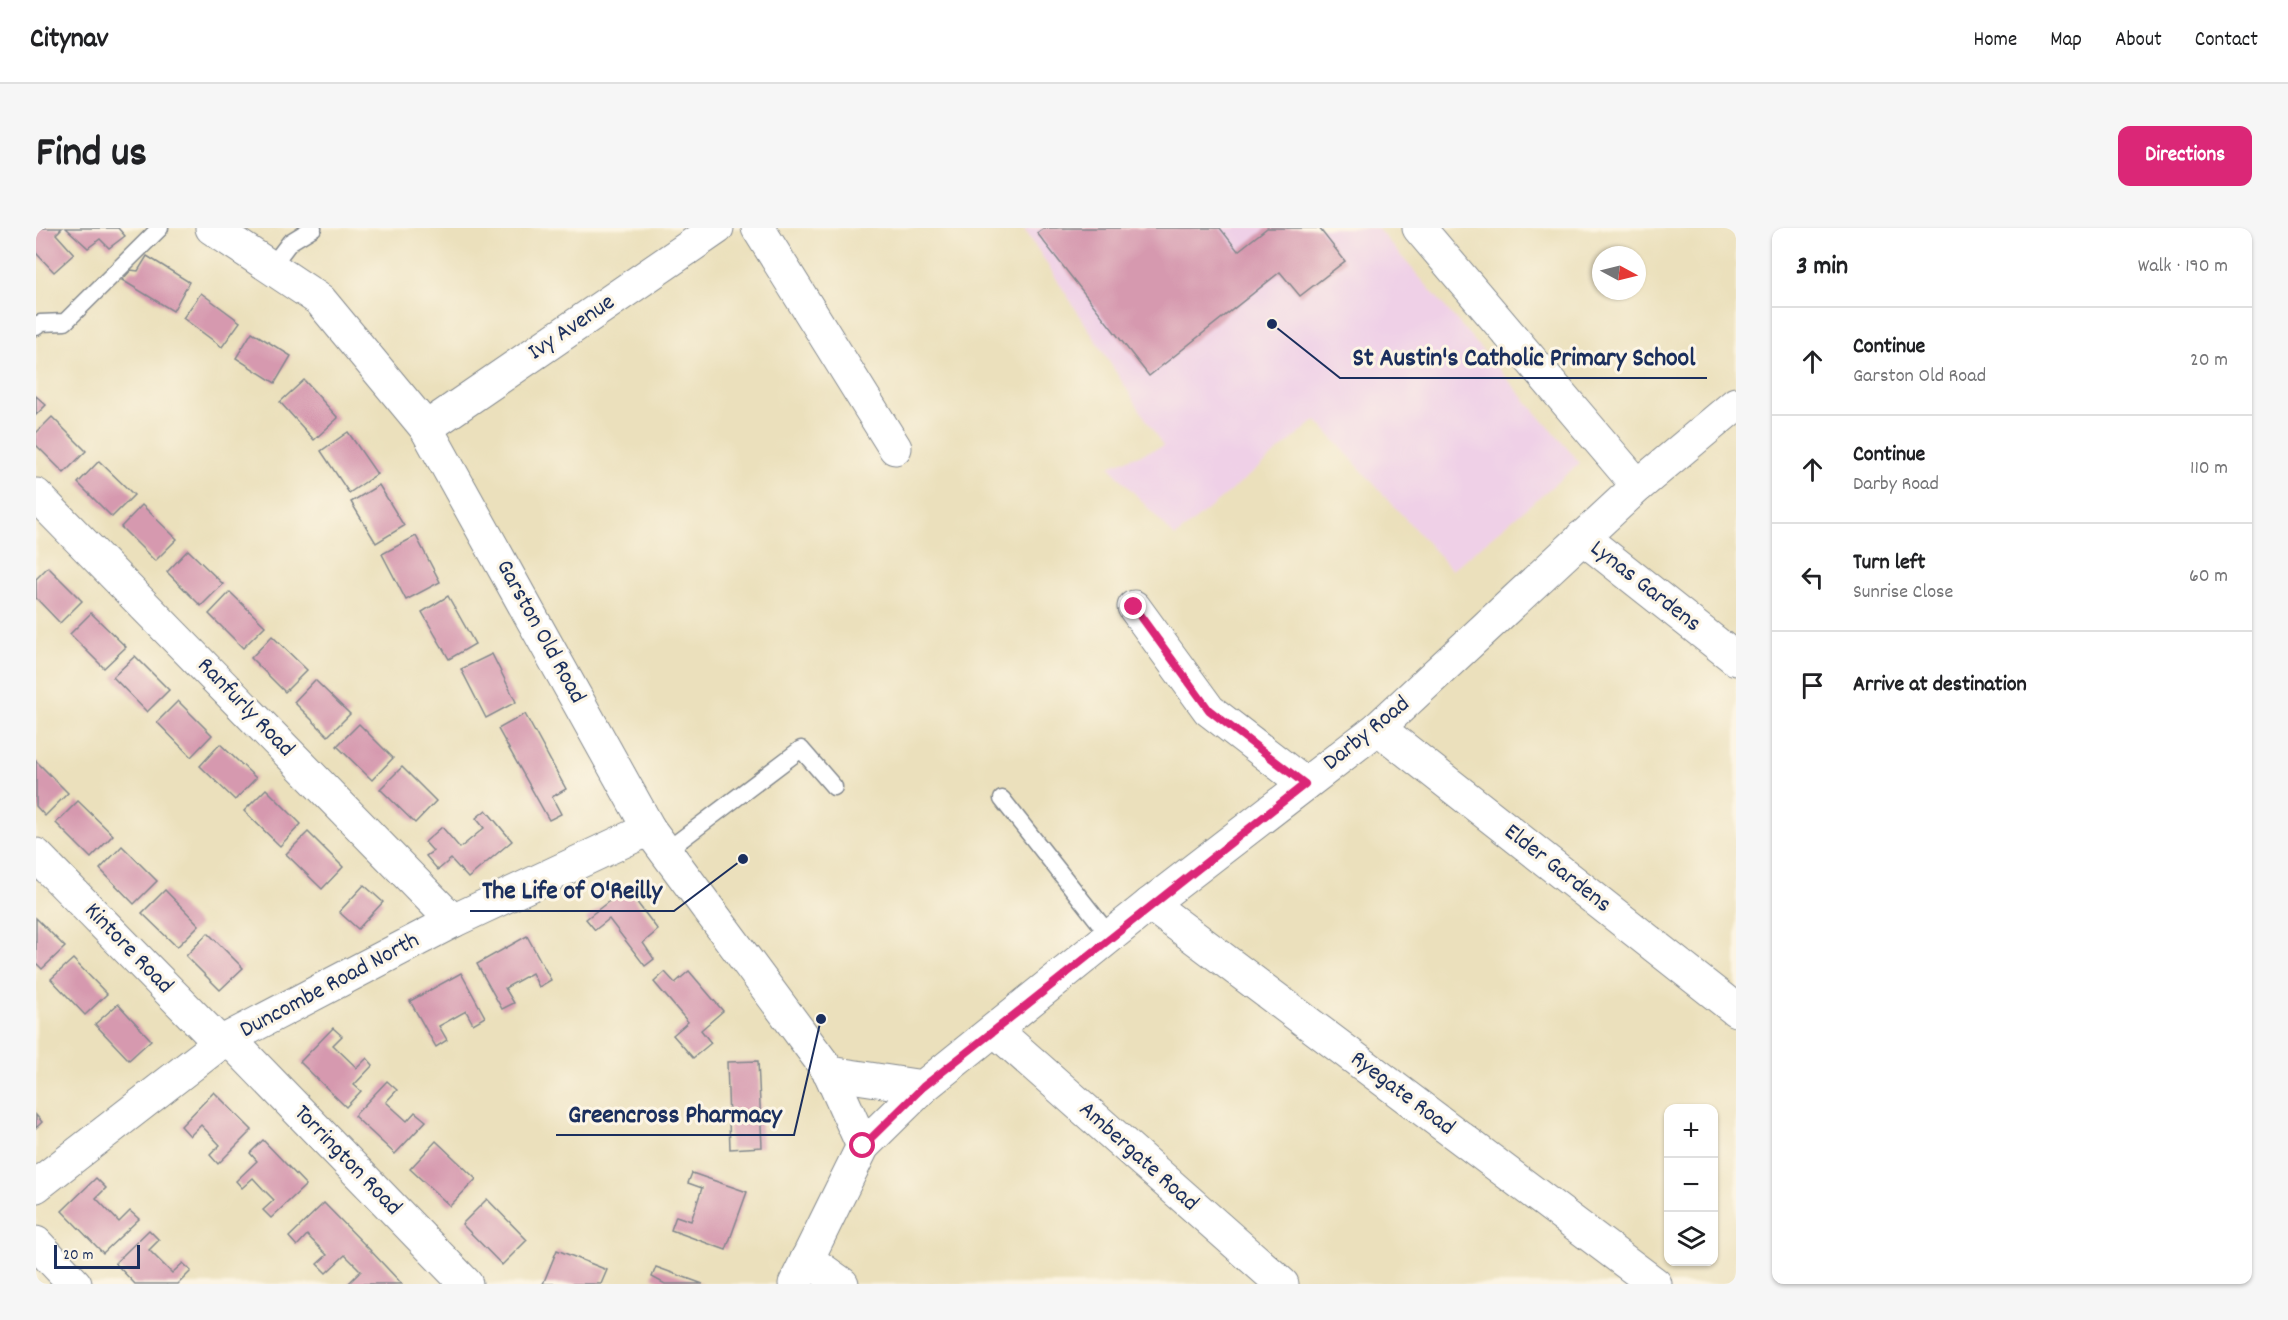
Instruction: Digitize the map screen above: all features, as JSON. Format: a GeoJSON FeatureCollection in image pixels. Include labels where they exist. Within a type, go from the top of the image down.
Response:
{"type":"FeatureCollection","features":[{"type":"Feature","properties":{"kind":"street","name":"Garston Old Road"},"geometry":{"type":"LineString","coordinates":[[212,228],[320,300],[426,428],[658,840],[830,1073],[863,1146]]}},
{"type":"Feature","properties":{"kind":"street","name":"Ivy Avenue"},"geometry":{"type":"LineString","coordinates":[[426,428],[717,228]]}},
{"type":"Feature","properties":{"kind":"street"},"geometry":{"type":"LineString","coordinates":[[758,228],[895,448]]}},
{"type":"Feature","properties":{"kind":"street"},"geometry":{"type":"LineString","coordinates":[[1419,228],[1638,486]]}},
{"type":"Feature","properties":{"kind":"street","name":"Darby Road"},"geometry":{"type":"LineString","coordinates":[[923,1087],[1150,904],[1378,729],[1638,486],[1736,404]]}},
{"type":"Feature","properties":{"kind":"street","name":"Ranfurly Road"},"geometry":{"type":"LineString","coordinates":[[36,495],[453,921]]}},
{"type":"Feature","properties":{"kind":"street","name":"Lynas Gardens"},"geometry":{"type":"LineString","coordinates":[[1582,537],[1736,659]]}},
{"type":"Feature","properties":{"kind":"street"},"geometry":{"type":"LineString","coordinates":[[1134,607],[1209,710],[1305,784]]}},
{"type":"Feature","properties":{"kind":"street","name":"Elder Gardens"},"geometry":{"type":"LineString","coordinates":[[1378,729],[1736,1010]]}},
{"type":"Feature","properties":{"kind":"street","name":"Duncombe Road North"},"geometry":{"type":"LineString","coordinates":[[36,1186],[225,1041],[453,921],[658,840]]}},
{"type":"Feature","properties":{"kind":"street","name":"Kintore Road"},"geometry":{"type":"LineString","coordinates":[[36,855],[225,1041]]}},
{"type":"Feature","properties":{"kind":"street","name":"Ryegate Road"},"geometry":{"type":"LineString","coordinates":[[1150,904],[1655,1284]]}},
{"type":"Feature","properties":{"kind":"street","name":"Ambergate Road"},"geometry":{"type":"LineString","coordinates":[[995,1030],[1282,1284]]}},
{"type":"Feature","properties":{"kind":"street","name":"Torrington Road"},"geometry":{"type":"LineString","coordinates":[[225,1041],[466,1284]]}},
{"type":"Feature","properties":{"kind":"street"},"geometry":{"type":"LineString","coordinates":[[830,1073],[923,1087]]}},
{"type":"Feature","properties":{"kind":"street"},"geometry":{"type":"LineString","coordinates":[[842,1284],[801,1271],[863,1146],[923,1087]]}},
{"type":"Feature","properties":{"kind":"street"},"geometry":{"type":"LineString","coordinates":[[36,1244],[75,1284]]}},
{"type":"Feature","properties":{"kind":"lane"},"geometry":{"type":"LineString","coordinates":[[36,327],[40,323],[65,322],[160,228]]}},
{"type":"Feature","properties":{"kind":"lane"},"geometry":{"type":"LineString","coordinates":[[271,267],[290,242],[313,228]]}},
{"type":"Feature","properties":{"kind":"lane"},"geometry":{"type":"LineString","coordinates":[[658,840],[801,749],[834,787]]}},
{"type":"Feature","properties":{"kind":"lane"},"geometry":{"type":"LineString","coordinates":[[1002,799],[1110,936]]}},
{"type":"Feature","properties":{"kind":"shaded area"},"geometry":{"type":"Polygon","coordinates":[[[1024,228],[1377,228],[1580,463],[1452,570],[1316,420],[1175,537],[1109,466],[1163,446],[1024,228]]]}},
{"type":"Feature","properties":{"kind":"building"},"geometry":{"type":"Polygon","coordinates":[[[36,228],[62,228],[56,234],[74,254],[54,272],[36,253],[36,228]]]}},
{"type":"Feature","properties":{"kind":"building"},"geometry":{"type":"Polygon","coordinates":[[[66,228],[118,228],[125,236],[109,248],[100,239],[88,248],[66,228]]]}},
{"type":"Feature","properties":{"kind":"building"},"geometry":{"type":"Polygon","coordinates":[[[1044,228],[1220,228],[1238,251],[1267,228],[1319,228],[1345,261],[1300,296],[1280,272],[1149,376],[1037,233],[1044,228]]]}},
{"type":"Feature","properties":{"kind":"building"},"geometry":{"type":"Polygon","coordinates":[[[147,256],[189,282],[173,311],[122,280],[131,270],[138,271],[147,256]]]}},
{"type":"Feature","properties":{"kind":"building"},"geometry":{"type":"Polygon","coordinates":[[[201,293],[240,322],[222,347],[183,318],[201,293]]]}},
{"type":"Feature","properties":{"kind":"building"},"geometry":{"type":"Polygon","coordinates":[[[252,332],[291,356],[275,383],[236,358],[252,332]]]}},
{"type":"Feature","properties":{"kind":"building"},"geometry":{"type":"Polygon","coordinates":[[[304,380],[338,418],[314,440],[280,402],[304,380]]]}},
{"type":"Feature","properties":{"kind":"building"},"geometry":{"type":"Polygon","coordinates":[[[36,396],[46,405],[36,415],[36,396]]]}},
{"type":"Feature","properties":{"kind":"building"},"geometry":{"type":"Polygon","coordinates":[[[52,417],[86,451],[64,473],[36,445],[36,433],[52,417]]]}},
{"type":"Feature","properties":{"kind":"building"},"geometry":{"type":"Polygon","coordinates":[[[348,432],[377,474],[349,493],[321,451],[348,432]]]}},
{"type":"Feature","properties":{"kind":"building"},"geometry":{"type":"Polygon","coordinates":[[[99,461],[134,495],[112,517],[78,483],[99,461]]]}},
{"type":"Feature","properties":{"kind":"building"},"geometry":{"type":"Polygon","coordinates":[[[379,485],[404,526],[376,543],[351,502],[379,485]]]}},
{"type":"Feature","properties":{"kind":"building"},"geometry":{"type":"Polygon","coordinates":[[[142,505],[177,539],[155,561],[121,527],[142,505]]]}},
{"type":"Feature","properties":{"kind":"building"},"geometry":{"type":"Polygon","coordinates":[[[416,536],[440,582],[406,600],[382,554],[416,536]]]}},
{"type":"Feature","properties":{"kind":"building"},"geometry":{"type":"Polygon","coordinates":[[[188,550],[223,584],[201,606],[167,572],[188,550]]]}},
{"type":"Feature","properties":{"kind":"building"},"geometry":{"type":"Polygon","coordinates":[[[48,567],[82,601],[60,623],[36,598],[36,579],[48,567]]]}},
{"type":"Feature","properties":{"kind":"building"},"geometry":{"type":"Polygon","coordinates":[[[230,592],[265,626],[243,648],[209,614],[230,592]]]}},
{"type":"Feature","properties":{"kind":"building"},"geometry":{"type":"Polygon","coordinates":[[[448,596],[475,644],[449,659],[422,612],[448,596]]]}},
{"type":"Feature","properties":{"kind":"building"},"geometry":{"type":"Polygon","coordinates":[[[91,613],[126,647],[104,668],[70,634],[91,613]]]}},
{"type":"Feature","properties":{"kind":"building"},"geometry":{"type":"Polygon","coordinates":[[[272,636],[307,670],[285,692],[251,658],[272,636]]]}},
{"type":"Feature","properties":{"kind":"building"},"geometry":{"type":"Polygon","coordinates":[[[492,654],[516,702],[486,718],[461,669],[492,654]]]}},
{"type":"Feature","properties":{"kind":"building"},"geometry":{"type":"Polygon","coordinates":[[[135,656],[169,690],[147,712],[113,677],[135,656]]]}},
{"type":"Feature","properties":{"kind":"building"},"geometry":{"type":"Polygon","coordinates":[[[315,680],[350,714],[328,736],[294,702],[315,680]]]}},
{"type":"Feature","properties":{"kind":"building"},"geometry":{"type":"Polygon","coordinates":[[[178,701],[212,735],[191,757],[157,722],[178,701]]]}},
{"type":"Feature","properties":{"kind":"building"},"geometry":{"type":"Polygon","coordinates":[[[525,714],[566,789],[552,797],[561,814],[549,820],[498,729],[525,714]]]}},
{"type":"Feature","properties":{"kind":"building"},"geometry":{"type":"Polygon","coordinates":[[[359,724],[393,758],[372,780],[337,746],[359,724]]]}},
{"type":"Feature","properties":{"kind":"building"},"geometry":{"type":"Polygon","coordinates":[[[220,744],[256,778],[235,800],[200,766],[220,744]]]}},
{"type":"Feature","properties":{"kind":"building"},"geometry":{"type":"Polygon","coordinates":[[[36,761],[68,793],[45,816],[36,806],[36,761]]]}},
{"type":"Feature","properties":{"kind":"building"},"geometry":{"type":"Polygon","coordinates":[[[402,767],[436,801],[415,823],[380,789],[402,767]]]}},
{"type":"Feature","properties":{"kind":"building"},"geometry":{"type":"Polygon","coordinates":[[[266,789],[301,824],[280,846],[244,811],[266,789]]]}},
{"type":"Feature","properties":{"kind":"building"},"geometry":{"type":"Polygon","coordinates":[[[78,801],[113,835],[91,858],[56,823],[78,801]]]}},
{"type":"Feature","properties":{"kind":"building"},"geometry":{"type":"Polygon","coordinates":[[[486,810],[512,841],[468,878],[451,859],[438,870],[426,856],[433,851],[425,842],[442,827],[460,848],[484,828],[476,818],[486,810]]]}},
{"type":"Feature","properties":{"kind":"building"},"geometry":{"type":"Polygon","coordinates":[[[308,832],[343,867],[322,889],[286,854],[308,832]]]}},
{"type":"Feature","properties":{"kind":"building"},"geometry":{"type":"Polygon","coordinates":[[[122,846],[157,881],[134,904],[100,869],[122,846]]]}},
{"type":"Feature","properties":{"kind":"building"},"geometry":{"type":"Polygon","coordinates":[[[364,885],[383,902],[358,929],[339,912],[364,885]]]}},
{"type":"Feature","properties":{"kind":"building"},"geometry":{"type":"Polygon","coordinates":[[[626,888],[658,930],[643,943],[654,959],[645,966],[609,919],[595,930],[586,919],[626,888]]]}},
{"type":"Feature","properties":{"kind":"building"},"geometry":{"type":"Polygon","coordinates":[[[165,890],[199,925],[177,947],[142,913],[165,890]]]}},
{"type":"Feature","properties":{"kind":"building"},"geometry":{"type":"Polygon","coordinates":[[[36,918],[65,947],[42,969],[36,963],[36,918]]]}},
{"type":"Feature","properties":{"kind":"building"},"geometry":{"type":"Polygon","coordinates":[[[208,933],[243,968],[220,990],[186,956],[208,933]]]}},
{"type":"Feature","properties":{"kind":"building"},"geometry":{"type":"Polygon","coordinates":[[[527,936],[551,980],[539,987],[532,973],[505,988],[514,1003],[502,1009],[477,964],[527,936]]]}},
{"type":"Feature","properties":{"kind":"building"},"geometry":{"type":"Polygon","coordinates":[[[73,959],[107,994],[85,1015],[51,979],[73,959]]]}},
{"type":"Feature","properties":{"kind":"building"},"geometry":{"type":"Polygon","coordinates":[[[689,971],[723,1011],[701,1030],[711,1043],[693,1058],[673,1035],[688,1022],[654,982],[665,972],[675,983],[689,971]]]}},
{"type":"Feature","properties":{"kind":"building"},"geometry":{"type":"Polygon","coordinates":[[[461,973],[485,1017],[473,1024],[466,1011],[439,1026],[447,1040],[436,1047],[410,1001],[461,973]]]}},
{"type":"Feature","properties":{"kind":"building"},"geometry":{"type":"Polygon","coordinates":[[[118,1004],[151,1040],[129,1060],[95,1024],[118,1004]]]}},
{"type":"Feature","properties":{"kind":"building"},"geometry":{"type":"Polygon","coordinates":[[[333,1028],[342,1036],[333,1045],[357,1068],[367,1058],[373,1065],[354,1085],[361,1091],[346,1107],[300,1062],[333,1028]]]}},
{"type":"Feature","properties":{"kind":"building"},"geometry":{"type":"Polygon","coordinates":[[[758,1061],[762,1147],[730,1149],[727,1062],[758,1061]]]}},
{"type":"Feature","properties":{"kind":"building"},"geometry":{"type":"Polygon","coordinates":[[[387,1081],[397,1090],[386,1102],[407,1121],[415,1112],[426,1121],[395,1154],[354,1116],[387,1081]]]}},
{"type":"Feature","properties":{"kind":"building"},"geometry":{"type":"Polygon","coordinates":[[[214,1092],[252,1130],[218,1164],[210,1155],[220,1145],[201,1125],[190,1136],[181,1126],[214,1092]]]}},
{"type":"Feature","properties":{"kind":"building"},"geometry":{"type":"Polygon","coordinates":[[[36,1115],[42,1122],[36,1128],[36,1115]]]}},
{"type":"Feature","properties":{"kind":"building"},"geometry":{"type":"Polygon","coordinates":[[[263,1140],[306,1185],[271,1218],[263,1210],[274,1200],[253,1178],[242,1188],[236,1181],[257,1161],[250,1153],[263,1140]]]}},
{"type":"Feature","properties":{"kind":"building"},"geometry":{"type":"Polygon","coordinates":[[[436,1141],[476,1179],[450,1206],[410,1169],[436,1141]]]}},
{"type":"Feature","properties":{"kind":"building"},"geometry":{"type":"Polygon","coordinates":[[[692,1173],[747,1192],[726,1250],[671,1230],[676,1216],[691,1221],[702,1188],[688,1183],[692,1173]]]}},
{"type":"Feature","properties":{"kind":"building"},"geometry":{"type":"Polygon","coordinates":[[[96,1178],[106,1188],[96,1198],[119,1222],[130,1211],[139,1219],[103,1253],[62,1211],[96,1178]]]}},
{"type":"Feature","properties":{"kind":"building"},"geometry":{"type":"Polygon","coordinates":[[[487,1199],[527,1240],[502,1265],[462,1224],[487,1199]]]}},
{"type":"Feature","properties":{"kind":"building"},"geometry":{"type":"Polygon","coordinates":[[[324,1203],[402,1284],[348,1284],[361,1271],[345,1255],[326,1273],[317,1264],[327,1255],[307,1235],[297,1246],[289,1237],[324,1203]]]}},
{"type":"Feature","properties":{"kind":"building"},"geometry":{"type":"Polygon","coordinates":[[[149,1230],[159,1240],[149,1250],[172,1273],[183,1263],[191,1271],[178,1284],[135,1284],[115,1263],[149,1230]]]}},
{"type":"Feature","properties":{"kind":"building"},"geometry":{"type":"Polygon","coordinates":[[[557,1250],[607,1270],[601,1284],[543,1284],[557,1250]]]}},
{"type":"Feature","properties":{"kind":"building"},"geometry":{"type":"Polygon","coordinates":[[[656,1267],[703,1284],[665,1284],[652,1277],[656,1267]]]}},
{"type":"Feature","properties":{"kind":"place","name":"St Austin's Catholic Primary School"},"geometry":{"type":"Point","coordinates":[1272,324]}},
{"type":"Feature","properties":{"kind":"place","name":"The Life of O'Reilly"},"geometry":{"type":"Point","coordinates":[743,859]}},
{"type":"Feature","properties":{"kind":"place","name":"Greencross Pharmacy"},"geometry":{"type":"Point","coordinates":[821,1019]}},
{"type":"Feature","properties":{"kind":"route"},"geometry":{"type":"LineString","coordinates":[[863,1146],[923,1087],[1150,904],[1305,784],[1209,710],[1134,607]]}}]}
